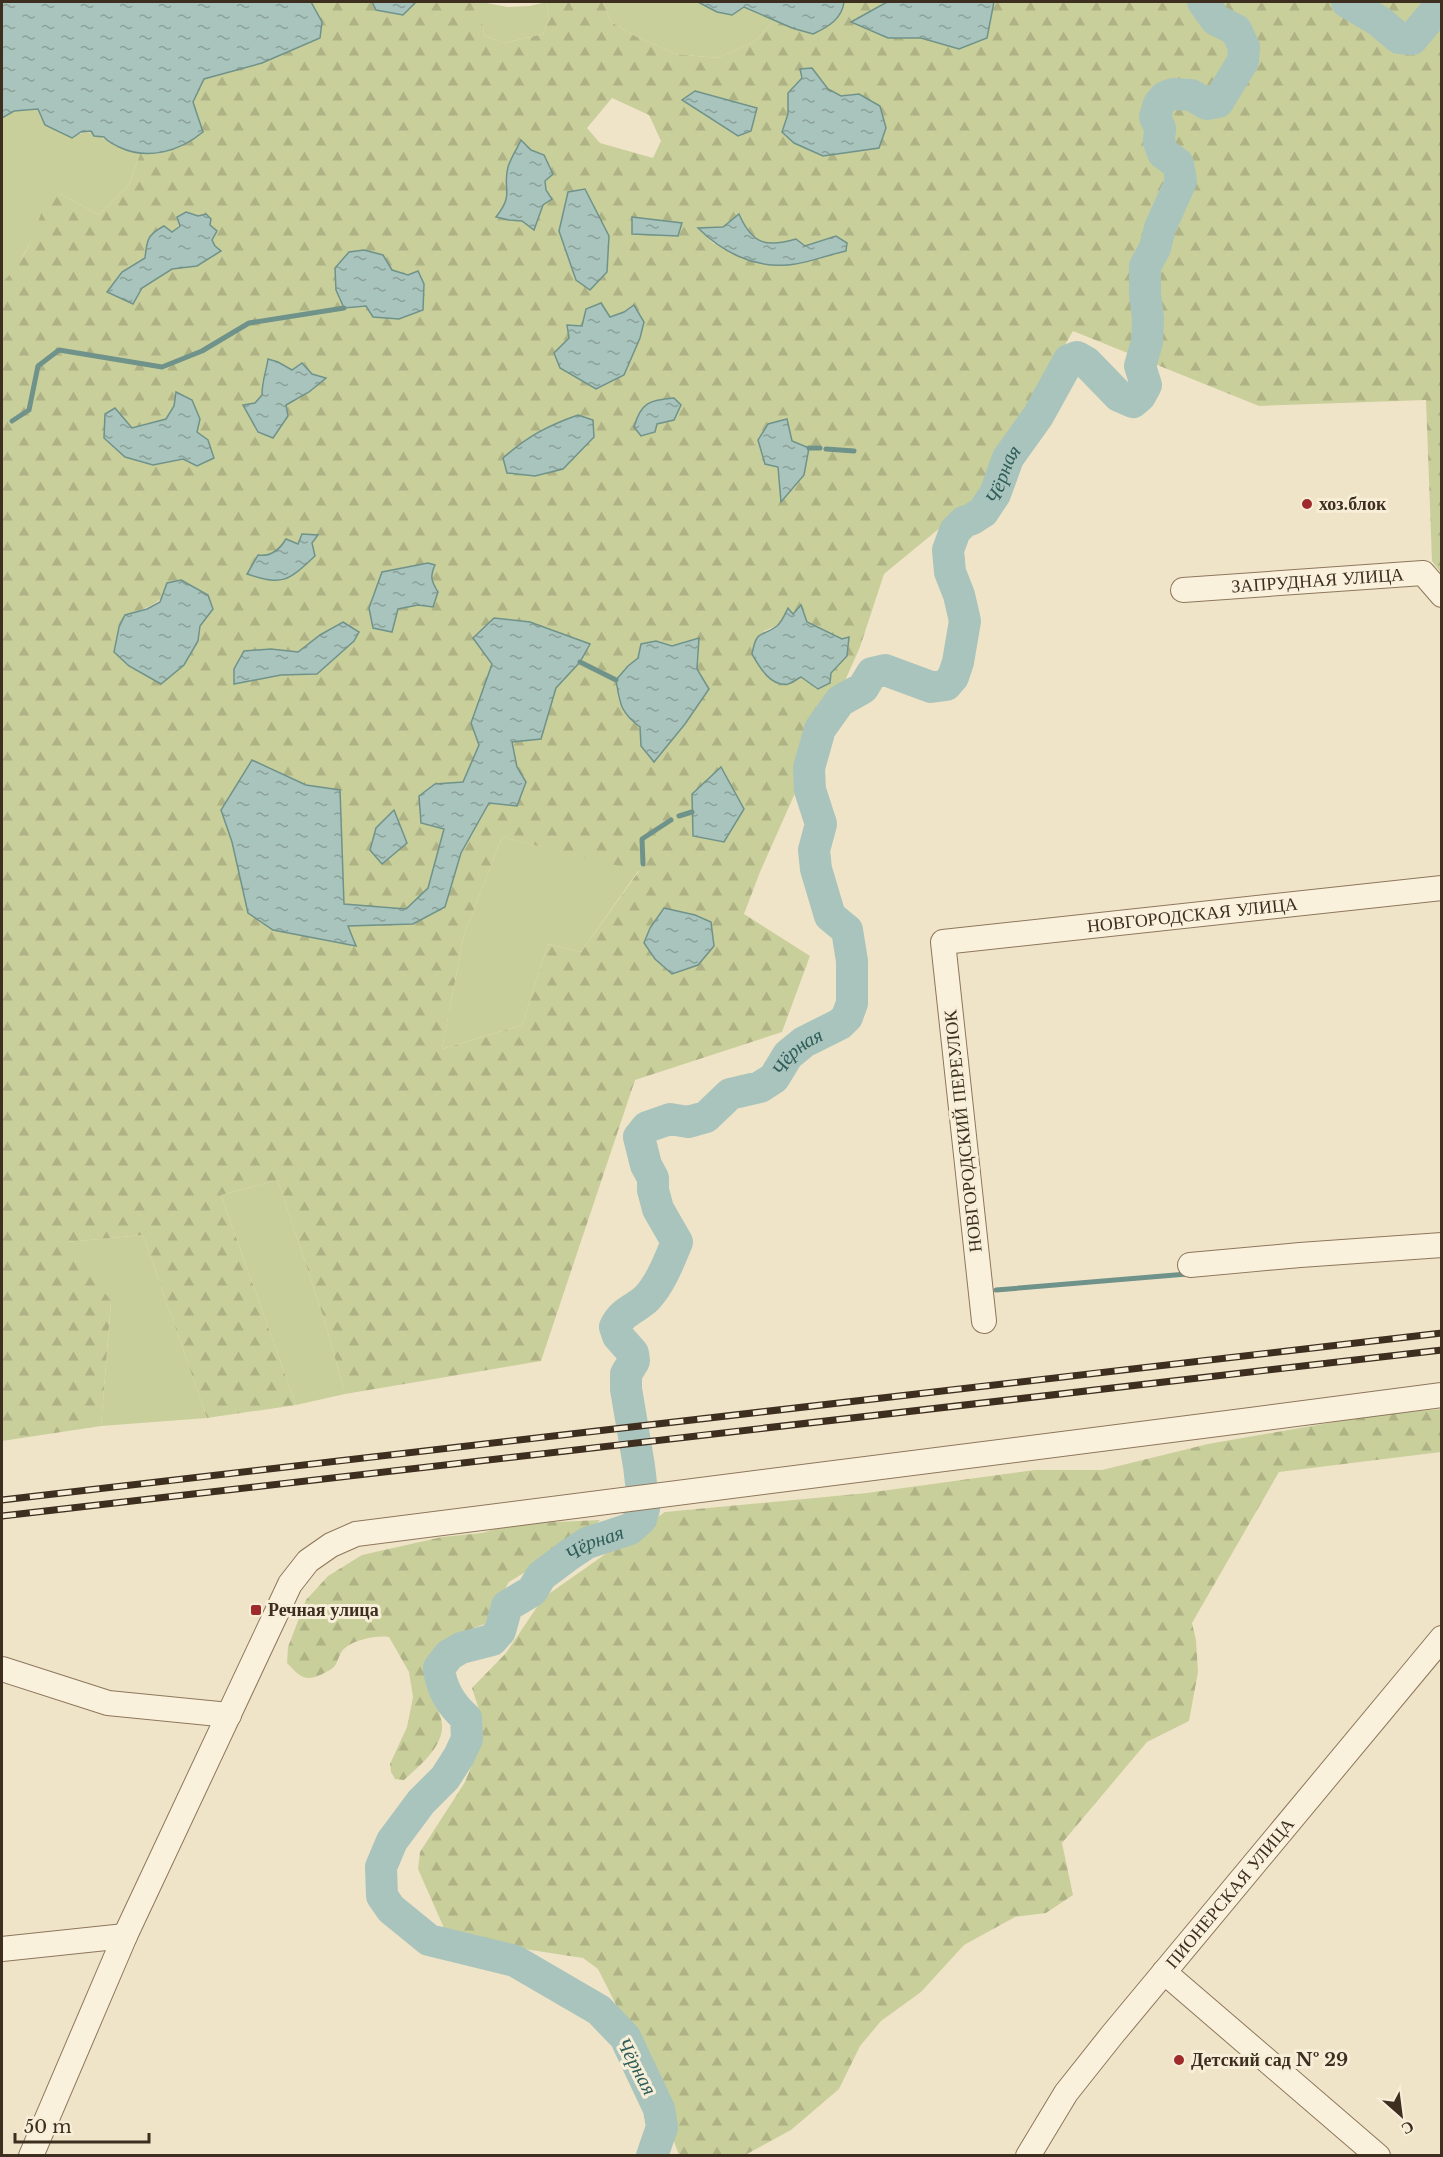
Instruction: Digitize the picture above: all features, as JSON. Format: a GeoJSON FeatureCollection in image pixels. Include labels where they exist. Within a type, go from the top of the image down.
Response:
{"type":"FeatureCollection","features":[{"type":"Feature","properties":{"kind":"street","name":"ЗАПРУДНАЯ УЛИЦА"},"geometry":{"type":"LineString","coordinates":[[1183,590],[1423,573],[1442,595]]}},
{"type":"Feature","properties":{"kind":"street","name":"НОВГОРОДСКАЯ УЛИЦА"},"geometry":{"type":"LineString","coordinates":[[943,942],[1442,888]]}},
{"type":"Feature","properties":{"kind":"street","name":"НОВГОРОДСКИЙ ПЕРЕУЛОК"},"geometry":{"type":"LineString","coordinates":[[943,942],[984,1321]]}},
{"type":"Feature","properties":{"kind":"street"},"geometry":{"type":"LineString","coordinates":[[1190,1265],[1442,1245]]}},
{"type":"Feature","properties":{"kind":"street"},"geometry":{"type":"LineString","coordinates":[[31,2156],[125,1936],[290,1584],[308,1561],[331,1545],[356,1534],[660,1493],[1442,1395]]}},
{"type":"Feature","properties":{"kind":"street","name":"ПИОНЕРСКАЯ УЛИЦА"},"geometry":{"type":"LineString","coordinates":[[1029,2156],[1066,2094],[1164,1972],[1442,1638]]}},
{"type":"Feature","properties":{"kind":"street"},"geometry":{"type":"LineString","coordinates":[[2,1669],[108,1703],[229,1715]]}},
{"type":"Feature","properties":{"kind":"street"},"geometry":{"type":"LineString","coordinates":[[2,1949],[125,1936]]}},
{"type":"Feature","properties":{"kind":"street"},"geometry":{"type":"LineString","coordinates":[[1164,1972],[1378,2156]]}},
{"type":"Feature","properties":{"kind":"green space"},"geometry":{"type":"Polygon","coordinates":[[[311,2],[372,2],[376,10],[403,15],[416,2],[481,2],[481,19],[485,36],[505,43],[543,34],[549,18],[547,2],[603,2],[611,22],[635,36],[676,54],[717,58],[754,42],[775,20],[813,34],[843,10],[844,2],[887,2],[852,22],[888,38],[921,38],[959,49],[987,38],[994,2],[1441,2],[1441,573],[1432,561],[1426,400],[1259,406],[1073,331],[975,499],[884,574],[860,647],[760,872],[744,914],[810,956],[782,1032],[635,1080],[541,1361],[345,1394],[325,1322],[278,1180],[221,1195],[296,1405],[207,1418],[143,1235],[67,1242],[111,1301],[101,1426],[2,1441],[2,282],[24,256],[45,202],[61,194],[99,215],[129,185],[140,154],[162,153],[193,102],[203,79],[262,63],[320,38],[322,22],[311,2]],[[802,78],[788,93],[788,114],[859,94],[841,96],[802,78]],[[612,98],[587,128],[600,143],[653,158],[661,141],[649,115],[612,98]],[[682,99],[738,136],[751,131],[757,108],[682,99]],[[521,140],[509,163],[506,178],[508,191],[506,205],[497,217],[522,221],[534,229],[546,190],[544,155],[531,150],[521,140]],[[186,212],[175,229],[147,243],[145,258],[122,272],[142,288],[172,269],[197,266],[221,251],[215,246],[198,216],[186,212]],[[632,218],[632,234],[682,224],[681,223],[632,218]],[[699,228],[714,244],[805,246],[796,240],[776,245],[760,241],[745,229],[699,228]],[[383,255],[366,306],[373,317],[399,319],[419,271],[408,275],[392,270],[383,255]],[[601,304],[554,353],[624,312],[609,317],[601,304]],[[278,362],[264,376],[262,395],[255,403],[243,405],[258,432],[286,405],[309,392],[312,374],[302,364],[292,370],[278,362]],[[176,392],[174,406],[166,419],[132,428],[115,408],[153,465],[183,459],[197,466],[197,432],[176,392]],[[792,441],[778,467],[781,501],[809,448],[792,441]],[[317,535],[298,545],[286,539],[271,554],[258,556],[247,574],[268,580],[288,578],[303,566],[317,535]],[[435,566],[397,609],[418,605],[438,592],[432,579],[435,566]],[[181,580],[150,606],[125,615],[129,666],[144,674],[198,641],[200,626],[213,609],[208,595],[181,580]],[[789,609],[778,625],[764,631],[752,654],[764,673],[787,684],[801,677],[817,689],[847,656],[842,639],[806,622],[789,609]],[[494,618],[473,638],[492,663],[471,723],[479,745],[463,782],[435,784],[421,823],[444,828],[428,888],[406,909],[344,904],[340,791],[306,785],[252,760],[221,810],[232,842],[355,946],[347,926],[413,924],[445,907],[461,853],[489,803],[517,806],[526,782],[517,767],[511,742],[541,739],[556,688],[580,662],[530,622],[494,618]],[[656,641],[616,680],[619,699],[640,727],[641,746],[654,762],[685,724],[709,688],[696,669],[699,650],[689,642],[672,646],[656,641]],[[271,649],[234,684],[281,675],[317,674],[298,652],[271,649]],[[502,837],[464,935],[442,1049],[522,1025],[548,944],[581,952],[639,871],[502,837]]]}},
{"type":"Feature","properties":{"kind":"green space"},"geometry":{"type":"Polygon","coordinates":[[[481,2],[508,7],[547,2],[549,18],[543,34],[505,43],[485,36],[481,20],[481,2]]]}},
{"type":"Feature","properties":{"kind":"green space"},"geometry":{"type":"Polygon","coordinates":[[[603,2],[698,2],[707,6],[743,7],[775,20],[754,42],[717,58],[676,54],[635,36],[611,22],[603,2]]]}},
{"type":"Feature","properties":{"kind":"green space"},"geometry":{"type":"Polygon","coordinates":[[[38,109],[45,125],[72,138],[86,132],[94,133],[115,146],[140,154],[129,185],[99,215],[61,194],[32,239],[15,272],[2,282],[3,117],[13,111],[38,109]]]}},
{"type":"Feature","properties":{"kind":"green space"},"geometry":{"type":"Polygon","coordinates":[[[502,837],[639,870],[581,952],[548,944],[522,1025],[442,1049],[464,935],[502,837]]]}},
{"type":"Feature","properties":{"kind":"green space"},"geometry":{"type":"Polygon","coordinates":[[[278,1180],[325,1322],[345,1394],[296,1405],[221,1195],[278,1180]]]}},
{"type":"Feature","properties":{"kind":"green space"},"geometry":{"type":"Polygon","coordinates":[[[143,1235],[207,1418],[101,1426],[111,1302],[66,1242],[143,1235]]]}},
{"type":"Feature","properties":{"kind":"green space"},"geometry":{"type":"Polygon","coordinates":[[[1441,1409],[1441,1452],[1279,1472],[1192,1623],[1196,1640],[1198,1672],[1189,1721],[1147,1742],[1062,1843],[1073,1895],[1046,1913],[1015,1917],[964,1945],[921,1992],[881,2021],[860,2046],[839,2089],[791,2130],[745,2155],[679,2155],[642,2056],[598,1969],[583,1958],[505,1946],[444,1928],[418,1869],[420,1852],[465,1782],[477,1752],[482,1719],[472,1688],[506,1653],[543,1598],[665,1512],[867,1493],[1035,1470],[1102,1470],[1208,1444],[1374,1415],[1441,1409]]]}},
{"type":"Feature","properties":{"kind":"green space"},"geometry":{"type":"Polygon","coordinates":[[[600,1520],[587,1534],[509,1582],[485,1624],[454,1636],[436,1649],[432,1657],[432,1683],[442,1729],[437,1744],[428,1758],[404,1780],[395,1779],[390,1764],[407,1727],[413,1697],[409,1672],[389,1637],[366,1639],[349,1645],[342,1651],[333,1668],[313,1677],[300,1675],[287,1663],[288,1647],[306,1600],[328,1576],[362,1555],[442,1537],[482,1533],[512,1524],[600,1520]]]}},
{"type":"Feature","properties":{"kind":"water"},"geometry":{"type":"Polygon","coordinates":[[[2,2],[311,2],[322,22],[320,38],[262,63],[204,79],[193,102],[203,132],[174,149],[141,153],[119,147],[104,137],[94,136],[91,131],[81,132],[72,138],[45,125],[38,109],[14,111],[2,118],[2,2]]]}},
{"type":"Feature","properties":{"kind":"water"},"geometry":{"type":"Polygon","coordinates":[[[372,2],[416,2],[403,15],[376,10],[372,2]]]}},
{"type":"Feature","properties":{"kind":"water"},"geometry":{"type":"Polygon","coordinates":[[[698,2],[844,2],[837,18],[813,34],[792,28],[744,7],[732,15],[717,12],[698,2]]]}},
{"type":"Feature","properties":{"kind":"water"},"geometry":{"type":"Polygon","coordinates":[[[887,2],[994,2],[987,38],[959,49],[921,38],[888,38],[851,22],[887,2]]]}},
{"type":"Feature","properties":{"kind":"water"},"geometry":{"type":"Polygon","coordinates":[[[812,68],[828,89],[841,96],[859,94],[880,106],[886,128],[879,148],[823,156],[794,143],[782,132],[788,114],[788,93],[802,78],[800,69],[812,68]]]}},
{"type":"Feature","properties":{"kind":"water"},"geometry":{"type":"Polygon","coordinates":[[[695,91],[757,108],[751,131],[738,136],[682,100],[695,91]]]}},
{"type":"Feature","properties":{"kind":"water"},"geometry":{"type":"Polygon","coordinates":[[[521,140],[531,150],[544,155],[553,174],[545,181],[546,190],[552,199],[543,205],[534,230],[522,221],[496,217],[507,197],[508,167],[521,140]]]}},
{"type":"Feature","properties":{"kind":"water"},"geometry":{"type":"Polygon","coordinates":[[[585,189],[609,236],[607,272],[590,290],[576,280],[559,231],[568,192],[585,189]]]}},
{"type":"Feature","properties":{"kind":"water"},"geometry":{"type":"Polygon","coordinates":[[[186,212],[198,216],[206,214],[211,219],[210,225],[217,231],[212,240],[221,251],[197,266],[172,269],[142,288],[133,304],[107,292],[122,272],[145,258],[147,242],[151,235],[164,226],[172,232],[180,226],[177,217],[186,212]]]}},
{"type":"Feature","properties":{"kind":"water"},"geometry":{"type":"Polygon","coordinates":[[[739,214],[749,232],[761,241],[776,243],[796,239],[805,246],[836,236],[847,243],[846,251],[794,264],[762,264],[727,251],[698,228],[723,227],[739,214]]]}},
{"type":"Feature","properties":{"kind":"water"},"geometry":{"type":"Polygon","coordinates":[[[632,217],[682,223],[678,236],[632,234],[632,217]]]}},
{"type":"Feature","properties":{"kind":"water"},"geometry":{"type":"Polygon","coordinates":[[[364,250],[383,255],[392,270],[408,275],[418,271],[424,284],[423,310],[399,319],[373,317],[366,306],[344,308],[336,290],[335,268],[349,252],[364,250]]]}},
{"type":"Feature","properties":{"kind":"water"},"geometry":{"type":"Polygon","coordinates":[[[601,303],[610,317],[634,305],[644,322],[640,338],[624,375],[596,389],[560,368],[554,353],[569,338],[567,325],[582,326],[586,309],[601,303]]]}},
{"type":"Feature","properties":{"kind":"water"},"geometry":{"type":"Polygon","coordinates":[[[268,359],[292,370],[302,363],[312,374],[326,378],[309,392],[286,405],[288,416],[273,438],[258,432],[243,405],[255,403],[262,395],[268,359]]]}},
{"type":"Feature","properties":{"kind":"water"},"geometry":{"type":"Polygon","coordinates":[[[176,392],[192,400],[200,419],[197,432],[208,440],[214,458],[197,466],[183,459],[153,465],[125,457],[104,438],[105,414],[115,408],[132,428],[166,419],[174,406],[176,392]]]}},
{"type":"Feature","properties":{"kind":"water"},"geometry":{"type":"Polygon","coordinates":[[[674,398],[681,405],[674,420],[657,424],[655,432],[641,436],[634,427],[643,407],[653,401],[674,398]]]}},
{"type":"Feature","properties":{"kind":"water"},"geometry":{"type":"Polygon","coordinates":[[[578,415],[593,420],[594,437],[563,469],[535,476],[507,473],[503,458],[512,450],[538,432],[578,415]]]}},
{"type":"Feature","properties":{"kind":"water"},"geometry":{"type":"Polygon","coordinates":[[[787,419],[792,441],[809,448],[804,475],[781,502],[778,467],[765,464],[758,440],[768,424],[787,419]]]}},
{"type":"Feature","properties":{"kind":"water"},"geometry":{"type":"Polygon","coordinates":[[[302,534],[318,535],[312,543],[315,556],[298,571],[285,579],[278,580],[247,574],[258,555],[275,552],[286,539],[298,544],[302,534]]]}},
{"type":"Feature","properties":{"kind":"water"},"geometry":{"type":"Polygon","coordinates":[[[428,563],[435,565],[432,578],[438,592],[433,607],[418,605],[398,609],[392,632],[373,628],[369,608],[382,572],[428,563]]]}},
{"type":"Feature","properties":{"kind":"water"},"geometry":{"type":"Polygon","coordinates":[[[181,580],[208,595],[213,609],[200,626],[198,641],[184,665],[161,684],[129,666],[114,652],[119,627],[125,615],[147,609],[160,602],[167,583],[181,580]]]}},
{"type":"Feature","properties":{"kind":"water"},"geometry":{"type":"Polygon","coordinates":[[[801,605],[807,622],[842,639],[849,637],[847,656],[831,673],[830,683],[818,689],[801,677],[788,684],[776,682],[766,675],[752,654],[760,635],[779,624],[788,608],[793,614],[801,605]]]}},
{"type":"Feature","properties":{"kind":"water"},"geometry":{"type":"Polygon","coordinates":[[[494,618],[530,622],[590,644],[580,662],[556,688],[541,739],[512,742],[517,767],[526,782],[517,806],[489,803],[461,853],[445,907],[413,924],[348,926],[356,946],[273,930],[248,913],[232,842],[221,810],[252,760],[306,785],[340,790],[344,904],[406,909],[428,888],[444,829],[421,823],[419,796],[435,784],[463,782],[479,745],[471,723],[492,664],[473,638],[494,618]]]}},
{"type":"Feature","properties":{"kind":"water"},"geometry":{"type":"Polygon","coordinates":[[[343,622],[359,632],[354,641],[317,674],[281,675],[234,684],[234,669],[244,651],[271,649],[298,652],[320,635],[343,622]]]}},
{"type":"Feature","properties":{"kind":"water"},"geometry":{"type":"Polygon","coordinates":[[[699,638],[697,669],[709,689],[685,724],[654,762],[641,746],[640,727],[628,717],[622,707],[616,680],[638,658],[641,644],[656,641],[672,646],[699,638]]]}},
{"type":"Feature","properties":{"kind":"water"},"geometry":{"type":"Polygon","coordinates":[[[721,767],[744,809],[724,842],[693,836],[692,794],[721,767]]]}},
{"type":"Feature","properties":{"kind":"water"},"geometry":{"type":"Polygon","coordinates":[[[394,810],[407,843],[382,864],[370,850],[376,828],[394,810]]]}},
{"type":"Feature","properties":{"kind":"water"},"geometry":{"type":"Polygon","coordinates":[[[664,908],[695,915],[711,922],[714,946],[698,965],[672,974],[655,959],[644,943],[650,928],[664,908]]]}},
{"type":"Feature","properties":{"kind":"waterway","name":"Чёрная"},"geometry":{"type":"LineString","coordinates":[[652,2156],[662,2127],[659,2109],[625,2037],[599,2010],[515,1961],[429,1940],[391,1909],[382,1896],[381,1867],[392,1841],[421,1802],[445,1778],[467,1739],[466,1718],[447,1695],[439,1668],[449,1655],[461,1648],[492,1640],[500,1631],[507,1606],[532,1591],[541,1576],[569,1555],[587,1543],[630,1529],[641,1519],[644,1509],[626,1389],[626,1374],[634,1361],[633,1353],[618,1336],[615,1327],[621,1317],[643,1302],[652,1292],[677,1242],[658,1209],[653,1190],[653,1178],[646,1165],[639,1137],[647,1127],[670,1119],[688,1122],[706,1117],[730,1094],[760,1087],[774,1078],[788,1055],[804,1042],[840,1024],[847,1017],[852,1003],[852,961],[847,930],[830,916],[816,869],[814,850],[821,824],[810,790],[809,768],[820,729],[840,701],[863,688],[872,673],[885,670],[931,687],[946,685],[953,677],[965,621],[959,595],[950,572],[948,550],[955,531],[964,522],[983,512],[995,494],[1008,458],[1038,416],[1069,360],[1077,357],[1086,362],[1119,396],[1133,402],[1140,396],[1146,385],[1140,366],[1147,342],[1145,266],[1155,248],[1160,228],[1181,181],[1178,164],[1163,153],[1159,142],[1160,128],[1155,117],[1159,104],[1165,97],[1173,94],[1191,95],[1207,104],[1218,102],[1243,61],[1244,47],[1236,30],[1216,20],[1203,2]]}},
{"type":"Feature","properties":{"kind":"waterway","name":"Чёрная"},"geometry":{"type":"LineString","coordinates":[[1347,2],[1379,21],[1399,38],[1412,39],[1442,3]]}},
{"type":"Feature","properties":{"kind":"waterway"},"geometry":{"type":"LineString","coordinates":[[12,421],[29,410],[38,366],[59,350],[162,367],[202,351],[249,323],[344,308]]}},
{"type":"Feature","properties":{"kind":"waterway"},"geometry":{"type":"LineString","coordinates":[[809,448],[820,448]]}},
{"type":"Feature","properties":{"kind":"waterway"},"geometry":{"type":"LineString","coordinates":[[826,449],[854,451]]}},
{"type":"Feature","properties":{"kind":"waterway"},"geometry":{"type":"LineString","coordinates":[[580,662],[616,680]]}},
{"type":"Feature","properties":{"kind":"waterway"},"geometry":{"type":"LineString","coordinates":[[679,816],[692,812]]}},
{"type":"Feature","properties":{"kind":"waterway"},"geometry":{"type":"LineString","coordinates":[[643,864],[642,839],[671,820]]}},
{"type":"Feature","properties":{"kind":"waterway"},"geometry":{"type":"LineString","coordinates":[[996,1290],[1187,1274]]}},
{"type":"Feature","properties":{"kind":"railway"},"geometry":{"type":"LineString","coordinates":[[2,1500],[1442,1333]]}},
{"type":"Feature","properties":{"kind":"railway"},"geometry":{"type":"LineString","coordinates":[[2,1516],[1442,1350]]}},
{"type":"Feature","properties":{"kind":"place","name":"хоз.блок"},"geometry":{"type":"Point","coordinates":[1307,504]}},
{"type":"Feature","properties":{"kind":"place","name":"Речная улица"},"geometry":{"type":"Point","coordinates":[256,1610]}},
{"type":"Feature","properties":{"kind":"place","name":"Детский сад № 29"},"geometry":{"type":"Point","coordinates":[1179,2060]}}]}
